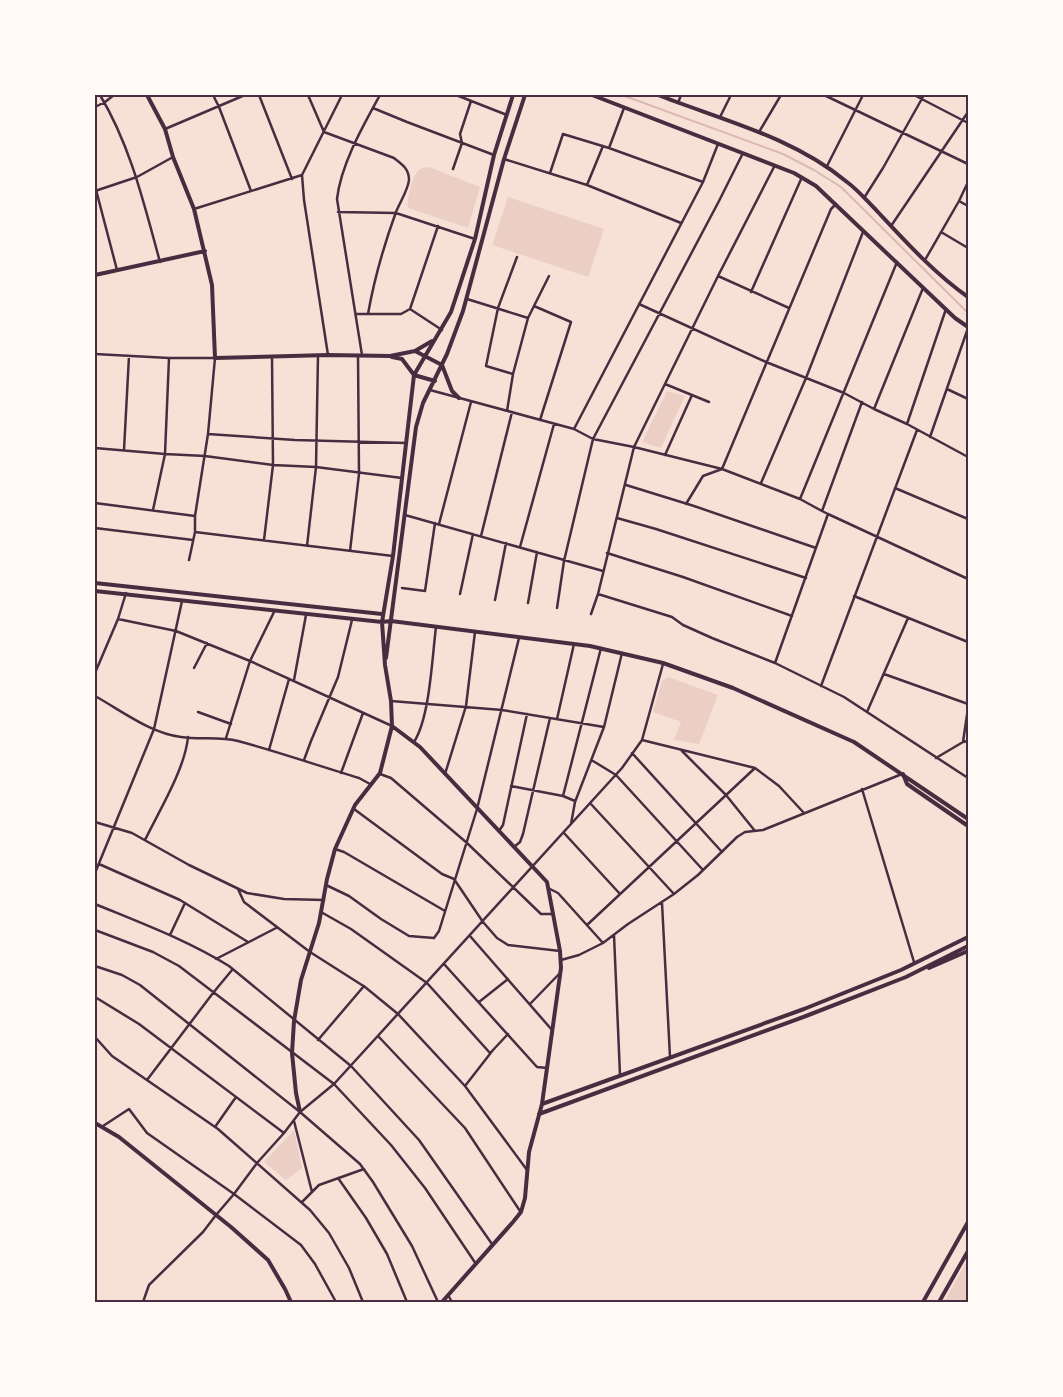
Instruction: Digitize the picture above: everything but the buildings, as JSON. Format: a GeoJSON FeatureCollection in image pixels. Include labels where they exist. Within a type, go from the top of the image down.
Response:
{"type":"FeatureCollection","features":[{"type":"Feature","properties":{"kind":"street"},"geometry":{"type":"LineString","coordinates":[[100,95],[130,157],[160,262]]}},
{"type":"Feature","properties":{"kind":"street"},"geometry":{"type":"LineString","coordinates":[[95,107],[114,95]]}},
{"type":"Feature","properties":{"kind":"street"},"geometry":{"type":"LineString","coordinates":[[146,95],[165,129],[173,157],[194,209],[212,285],[215,358],[208,434],[195,516],[195,532],[188,560]]}},
{"type":"Feature","properties":{"kind":"street"},"geometry":{"type":"LineString","coordinates":[[213,95],[251,191]]}},
{"type":"Feature","properties":{"kind":"street"},"geometry":{"type":"LineString","coordinates":[[165,129],[245,95]]}},
{"type":"Feature","properties":{"kind":"street"},"geometry":{"type":"LineString","coordinates":[[259,95],[292,178]]}},
{"type":"Feature","properties":{"kind":"street"},"geometry":{"type":"LineString","coordinates":[[308,95],[324,132],[394,158],[402,163],[407,170],[409,181],[396,213],[371,295],[368,314]]}},
{"type":"Feature","properties":{"kind":"street"},"geometry":{"type":"LineString","coordinates":[[328,355],[304,200],[302,175],[342,95]]}},
{"type":"Feature","properties":{"kind":"street"},"geometry":{"type":"LineString","coordinates":[[350,551],[359,474],[360,355],[356,314],[337,199],[339,184],[380,95]]}},
{"type":"Feature","properties":{"kind":"street"},"geometry":{"type":"LineString","coordinates":[[456,95],[507,116]]}},
{"type":"Feature","properties":{"kind":"street"},"geometry":{"type":"LineString","coordinates":[[300,1112],[292,1053],[294,1021],[301,980],[321,912],[336,849],[354,809],[380,774],[392,726],[391,701],[385,666],[382,614],[392,556],[414,376],[451,312],[475,239],[494,155],[513,95]]}},
{"type":"Feature","properties":{"kind":"street"},"geometry":{"type":"LineString","coordinates":[[592,95],[802,177],[836,203],[968,328],[930,436]]}},
{"type":"Feature","properties":{"kind":"street"},"geometry":{"type":"LineString","coordinates":[[658,95],[759,132],[827,166],[849,183],[925,260],[955,288],[968,297]]}},
{"type":"Feature","properties":{"kind":"street"},"geometry":{"type":"LineString","coordinates":[[678,103],[681,95]]}},
{"type":"Feature","properties":{"kind":"street"},"geometry":{"type":"LineString","coordinates":[[720,119],[731,95]]}},
{"type":"Feature","properties":{"kind":"street"},"geometry":{"type":"LineString","coordinates":[[759,132],[782,95]]}},
{"type":"Feature","properties":{"kind":"street"},"geometry":{"type":"LineString","coordinates":[[824,95],[968,164]]}},
{"type":"Feature","properties":{"kind":"street"},"geometry":{"type":"LineString","coordinates":[[827,166],[862,95]]}},
{"type":"Feature","properties":{"kind":"street"},"geometry":{"type":"LineString","coordinates":[[914,95],[968,123]]}},
{"type":"Feature","properties":{"kind":"street"},"geometry":{"type":"LineString","coordinates":[[864,198],[924,95]]}},
{"type":"Feature","properties":{"kind":"street"},"geometry":{"type":"LineString","coordinates":[[385,666],[416,427],[423,403],[435,381],[467,299],[504,159],[525,96]]}},
{"type":"Feature","properties":{"kind":"street"},"geometry":{"type":"LineString","coordinates":[[452,169],[462,143],[460,134],[470,101]]}},
{"type":"Feature","properties":{"kind":"street"},"geometry":{"type":"LineString","coordinates":[[373,108],[494,155]]}},
{"type":"Feature","properties":{"kind":"street"},"geometry":{"type":"LineString","coordinates":[[609,148],[624,108]]}},
{"type":"Feature","properties":{"kind":"street"},"geometry":{"type":"LineString","coordinates":[[891,226],[968,112]]}},
{"type":"Feature","properties":{"kind":"street"},"geometry":{"type":"LineString","coordinates":[[550,173],[563,134],[609,148],[703,182]]}},
{"type":"Feature","properties":{"kind":"street"},"geometry":{"type":"LineString","coordinates":[[574,430],[703,182],[718,144]]}},
{"type":"Feature","properties":{"kind":"street"},"geometry":{"type":"LineString","coordinates":[[587,185],[603,146]]}},
{"type":"Feature","properties":{"kind":"street"},"geometry":{"type":"LineString","coordinates":[[557,608],[564,561],[593,439],[743,153]]}},
{"type":"Feature","properties":{"kind":"street"},"geometry":{"type":"LineString","coordinates":[[96,190],[137,177],[173,157]]}},
{"type":"Feature","properties":{"kind":"street"},"geometry":{"type":"LineString","coordinates":[[504,159],[587,185],[681,223]]}},
{"type":"Feature","properties":{"kind":"street"},"geometry":{"type":"LineString","coordinates":[[591,614],[598,594],[634,447],[775,165]]}},
{"type":"Feature","properties":{"kind":"street"},"geometry":{"type":"LineString","coordinates":[[194,209],[302,175]]}},
{"type":"Feature","properties":{"kind":"street"},"geometry":{"type":"LineString","coordinates":[[751,292],[802,177]]}},
{"type":"Feature","properties":{"kind":"street"},"geometry":{"type":"LineString","coordinates":[[925,260],[968,182]]}},
{"type":"Feature","properties":{"kind":"street"},"geometry":{"type":"LineString","coordinates":[[95,186],[117,270]]}},
{"type":"Feature","properties":{"kind":"street"},"geometry":{"type":"LineString","coordinates":[[959,201],[968,206]]}},
{"type":"Feature","properties":{"kind":"street"},"geometry":{"type":"LineString","coordinates":[[686,504],[703,476],[722,469],[788,308],[831,209],[836,203]]}},
{"type":"Feature","properties":{"kind":"street"},"geometry":{"type":"LineString","coordinates":[[338,212],[396,213],[475,239]]}},
{"type":"Feature","properties":{"kind":"street"},"geometry":{"type":"LineString","coordinates":[[356,314],[401,314],[410,309],[438,226]]}},
{"type":"Feature","properties":{"kind":"street"},"geometry":{"type":"LineString","coordinates":[[761,483],[806,378],[864,230]]}},
{"type":"Feature","properties":{"kind":"street"},"geometry":{"type":"LineString","coordinates":[[941,232],[968,248]]}},
{"type":"Feature","properties":{"kind":"street"},"geometry":{"type":"LineString","coordinates":[[95,275],[205,251]]}},
{"type":"Feature","properties":{"kind":"street"},"geometry":{"type":"LineString","coordinates":[[513,374],[486,366],[498,308],[517,257]]}},
{"type":"Feature","properties":{"kind":"street"},"geometry":{"type":"LineString","coordinates":[[800,499],[897,262]]}},
{"type":"Feature","properties":{"kind":"street"},"geometry":{"type":"LineString","coordinates":[[506,411],[513,374],[528,318],[550,276]]}},
{"type":"Feature","properties":{"kind":"street"},"geometry":{"type":"LineString","coordinates":[[718,276],[788,308]]}},
{"type":"Feature","properties":{"kind":"street"},"geometry":{"type":"LineString","coordinates":[[874,410],[923,287]]}},
{"type":"Feature","properties":{"kind":"street"},"geometry":{"type":"LineString","coordinates":[[467,299],[528,318]]}},
{"type":"Feature","properties":{"kind":"street"},"geometry":{"type":"LineString","coordinates":[[639,304],[766,362],[844,393],[968,457]]}},
{"type":"Feature","properties":{"kind":"street"},"geometry":{"type":"LineString","coordinates":[[534,306],[571,322],[540,420]]}},
{"type":"Feature","properties":{"kind":"street"},"geometry":{"type":"LineString","coordinates":[[410,309],[442,330]]}},
{"type":"Feature","properties":{"kind":"street"},"geometry":{"type":"LineString","coordinates":[[906,424],[946,309]]}},
{"type":"Feature","properties":{"kind":"street"},"geometry":{"type":"LineString","coordinates":[[390,356],[415,351],[436,339]]}},
{"type":"Feature","properties":{"kind":"street"},"geometry":{"type":"LineString","coordinates":[[415,351],[442,364],[452,391],[460,398]]}},
{"type":"Feature","properties":{"kind":"street"},"geometry":{"type":"LineString","coordinates":[[95,354],[169,358],[318,355],[390,356],[402,359],[414,376],[435,381]]}},
{"type":"Feature","properties":{"kind":"street"},"geometry":{"type":"LineString","coordinates":[[307,546],[316,467],[318,355]]}},
{"type":"Feature","properties":{"kind":"street"},"geometry":{"type":"LineString","coordinates":[[124,450],[129,356]]}},
{"type":"Feature","properties":{"kind":"street"},"geometry":{"type":"LineString","coordinates":[[264,541],[273,465],[272,357]]}},
{"type":"Feature","properties":{"kind":"street"},"geometry":{"type":"LineString","coordinates":[[154,510],[165,454],[169,358]]}},
{"type":"Feature","properties":{"kind":"street"},"geometry":{"type":"LineString","coordinates":[[665,384],[709,402]]}},
{"type":"Feature","properties":{"kind":"street"},"geometry":{"type":"LineString","coordinates":[[947,389],[968,399]]}},
{"type":"Feature","properties":{"kind":"street"},"geometry":{"type":"LineString","coordinates":[[430,390],[574,430],[593,439],[722,469],[800,499],[901,549],[968,579]]}},
{"type":"Feature","properties":{"kind":"street"},"geometry":{"type":"LineString","coordinates":[[665,455],[692,395]]}},
{"type":"Feature","properties":{"kind":"street"},"geometry":{"type":"LineString","coordinates":[[402,588],[425,591],[437,523],[472,401]]}},
{"type":"Feature","properties":{"kind":"street"},"geometry":{"type":"LineString","coordinates":[[822,511],[862,402]]}},
{"type":"Feature","properties":{"kind":"street"},"geometry":{"type":"LineString","coordinates":[[482,536],[512,412]]}},
{"type":"Feature","properties":{"kind":"street"},"geometry":{"type":"LineString","coordinates":[[520,547],[554,424]]}},
{"type":"Feature","properties":{"kind":"street"},"geometry":{"type":"LineString","coordinates":[[821,686],[917,430]]}},
{"type":"Feature","properties":{"kind":"street"},"geometry":{"type":"LineString","coordinates":[[208,434],[358,442],[406,442]]}},
{"type":"Feature","properties":{"kind":"street"},"geometry":{"type":"LineString","coordinates":[[95,448],[205,456],[402,478]]}},
{"type":"Feature","properties":{"kind":"street"},"geometry":{"type":"LineString","coordinates":[[626,485],[816,548]]}},
{"type":"Feature","properties":{"kind":"street"},"geometry":{"type":"LineString","coordinates":[[895,488],[968,519]]}},
{"type":"Feature","properties":{"kind":"street"},"geometry":{"type":"LineString","coordinates":[[95,503],[195,516]]}},
{"type":"Feature","properties":{"kind":"street"},"geometry":{"type":"LineString","coordinates":[[775,663],[828,514]]}},
{"type":"Feature","properties":{"kind":"street"},"geometry":{"type":"LineString","coordinates":[[405,515],[603,571]]}},
{"type":"Feature","properties":{"kind":"street"},"geometry":{"type":"LineString","coordinates":[[617,518],[806,578]]}},
{"type":"Feature","properties":{"kind":"street"},"geometry":{"type":"LineString","coordinates":[[95,528],[193,540]]}},
{"type":"Feature","properties":{"kind":"street"},"geometry":{"type":"LineString","coordinates":[[195,532],[392,556]]}},
{"type":"Feature","properties":{"kind":"street"},"geometry":{"type":"LineString","coordinates":[[460,594],[473,534]]}},
{"type":"Feature","properties":{"kind":"street"},"geometry":{"type":"LineString","coordinates":[[496,600],[506,543]]}},
{"type":"Feature","properties":{"kind":"street"},"geometry":{"type":"LineString","coordinates":[[528,603],[537,552]]}},
{"type":"Feature","properties":{"kind":"street"},"geometry":{"type":"LineString","coordinates":[[607,553],[683,577],[792,616]]}},
{"type":"Feature","properties":{"kind":"street"},"geometry":{"type":"LineString","coordinates":[[95,583],[382,614],[391,621]]}},
{"type":"Feature","properties":{"kind":"street"},"geometry":{"type":"LineString","coordinates":[[95,591],[519,636],[601,648],[663,663],[732,688],[854,742],[968,818]]}},
{"type":"Feature","properties":{"kind":"street"},"geometry":{"type":"LineString","coordinates":[[95,673],[118,619],[126,594]]}},
{"type":"Feature","properties":{"kind":"street"},"geometry":{"type":"LineString","coordinates":[[598,594],[672,617],[683,625],[775,663],[844,697],[968,778]]}},
{"type":"Feature","properties":{"kind":"street"},"geometry":{"type":"LineString","coordinates":[[854,596],[968,642]]}},
{"type":"Feature","properties":{"kind":"street"},"geometry":{"type":"LineString","coordinates":[[95,872],[154,729],[182,599]]}},
{"type":"Feature","properties":{"kind":"street"},"geometry":{"type":"LineString","coordinates":[[226,738],[250,661],[275,610]]}},
{"type":"Feature","properties":{"kind":"street"},"geometry":{"type":"LineString","coordinates":[[294,681],[307,613]]}},
{"type":"Feature","properties":{"kind":"street"},"geometry":{"type":"LineString","coordinates":[[304,761],[338,677],[353,618]]}},
{"type":"Feature","properties":{"kind":"street"},"geometry":{"type":"LineString","coordinates":[[867,712],[908,618]]}},
{"type":"Feature","properties":{"kind":"street"},"geometry":{"type":"LineString","coordinates":[[95,966],[122,975],[140,985],[300,1112],[347,1152],[374,1182],[412,1246],[440,1302],[521,1212],[529,1152],[542,1104],[560,973],[560,951],[546,882],[533,866],[414,742],[392,726],[207,643],[176,631],[118,619]]}},
{"type":"Feature","properties":{"kind":"street"},"geometry":{"type":"LineString","coordinates":[[414,742],[419,735],[426,703],[436,627]]}},
{"type":"Feature","properties":{"kind":"street"},"geometry":{"type":"LineString","coordinates":[[445,774],[466,706],[475,631]]}},
{"type":"Feature","properties":{"kind":"street"},"geometry":{"type":"LineString","coordinates":[[326,885],[349,896],[409,936],[434,938],[439,931],[477,808],[519,636]]}},
{"type":"Feature","properties":{"kind":"street"},"geometry":{"type":"LineString","coordinates":[[194,668],[207,643]]}},
{"type":"Feature","properties":{"kind":"street"},"geometry":{"type":"LineString","coordinates":[[557,719],[574,644]]}},
{"type":"Feature","properties":{"kind":"street"},"geometry":{"type":"LineString","coordinates":[[563,796],[601,648]]}},
{"type":"Feature","properties":{"kind":"street"},"geometry":{"type":"LineString","coordinates":[[570,825],[575,802],[604,727],[622,653]]}},
{"type":"Feature","properties":{"kind":"street"},"geometry":{"type":"LineString","coordinates":[[143,1302],[149,1285],[203,1232],[300,1112],[334,1084],[351,1066],[616,774],[642,740],[663,663]]}},
{"type":"Feature","properties":{"kind":"street"},"geometry":{"type":"LineString","coordinates":[[884,674],[968,704]]}},
{"type":"Feature","properties":{"kind":"street"},"geometry":{"type":"LineString","coordinates":[[268,750],[289,679]]}},
{"type":"Feature","properties":{"kind":"street"},"geometry":{"type":"LineString","coordinates":[[95,696],[154,729],[168,734],[188,738],[226,738],[359,778],[372,785]]}},
{"type":"Feature","properties":{"kind":"street"},"geometry":{"type":"LineString","coordinates":[[391,701],[502,710],[604,727]]}},
{"type":"Feature","properties":{"kind":"street"},"geometry":{"type":"LineString","coordinates":[[962,742],[968,708]]}},
{"type":"Feature","properties":{"kind":"street"},"geometry":{"type":"LineString","coordinates":[[198,712],[231,724]]}},
{"type":"Feature","properties":{"kind":"street"},"geometry":{"type":"LineString","coordinates":[[341,773],[364,713]]}},
{"type":"Feature","properties":{"kind":"street"},"geometry":{"type":"LineString","coordinates":[[499,831],[503,825],[527,714]]}},
{"type":"Feature","properties":{"kind":"street"},"geometry":{"type":"LineString","coordinates":[[514,847],[520,842],[523,834],[550,718]]}},
{"type":"Feature","properties":{"kind":"street"},"geometry":{"type":"LineString","coordinates":[[145,840],[187,751],[188,738]]}},
{"type":"Feature","properties":{"kind":"street"},"geometry":{"type":"LineString","coordinates":[[642,740],[755,768],[779,786],[804,813]]}},
{"type":"Feature","properties":{"kind":"street"},"geometry":{"type":"LineString","coordinates":[[936,758],[962,742],[968,741]]}},
{"type":"Feature","properties":{"kind":"street"},"geometry":{"type":"LineString","coordinates":[[681,750],[726,795],[755,831]]}},
{"type":"Feature","properties":{"kind":"street"},"geometry":{"type":"LineString","coordinates":[[632,753],[722,852]]}},
{"type":"Feature","properties":{"kind":"street"},"geometry":{"type":"LineString","coordinates":[[592,760],[616,774],[703,870]]}},
{"type":"Feature","properties":{"kind":"street"},"geometry":{"type":"LineString","coordinates":[[587,925],[755,768]]}},
{"type":"Feature","properties":{"kind":"street"},"geometry":{"type":"LineString","coordinates":[[380,774],[391,778],[467,843],[541,914],[553,914]]}},
{"type":"Feature","properties":{"kind":"street"},"geometry":{"type":"LineString","coordinates":[[560,960],[579,955],[603,943],[662,903],[703,870],[737,837],[745,832],[763,830],[903,774]]}},
{"type":"Feature","properties":{"kind":"street"},"geometry":{"type":"LineString","coordinates":[[903,774],[907,784],[968,826]]}},
{"type":"Feature","properties":{"kind":"street"},"geometry":{"type":"LineString","coordinates":[[511,786],[563,796],[575,802]]}},
{"type":"Feature","properties":{"kind":"street"},"geometry":{"type":"LineString","coordinates":[[862,789],[914,963]]}},
{"type":"Feature","properties":{"kind":"street"},"geometry":{"type":"LineString","coordinates":[[590,804],[674,894]]}},
{"type":"Feature","properties":{"kind":"street"},"geometry":{"type":"LineString","coordinates":[[354,809],[442,874],[454,879],[483,922],[497,938],[508,945],[560,951]]}},
{"type":"Feature","properties":{"kind":"street"},"geometry":{"type":"LineString","coordinates":[[95,822],[132,833],[247,893],[266,897],[324,900]]}},
{"type":"Feature","properties":{"kind":"street"},"geometry":{"type":"LineString","coordinates":[[564,833],[620,894]]}},
{"type":"Feature","properties":{"kind":"street"},"geometry":{"type":"LineString","coordinates":[[336,849],[445,912]]}},
{"type":"Feature","properties":{"kind":"street"},"geometry":{"type":"LineString","coordinates":[[98,864],[186,903],[248,942]]}},
{"type":"Feature","properties":{"kind":"street"},"geometry":{"type":"LineString","coordinates":[[238,888],[244,902],[276,928],[364,986],[398,1014],[465,1086],[527,1170]]}},
{"type":"Feature","properties":{"kind":"street"},"geometry":{"type":"LineString","coordinates":[[548,888],[558,893],[603,943]]}},
{"type":"Feature","properties":{"kind":"street"},"geometry":{"type":"LineString","coordinates":[[170,935],[186,903]]}},
{"type":"Feature","properties":{"kind":"street"},"geometry":{"type":"LineString","coordinates":[[662,903],[670,1057]]}},
{"type":"Feature","properties":{"kind":"street"},"geometry":{"type":"LineString","coordinates":[[95,904],[170,935],[216,958],[351,1066],[419,1140],[493,1245]]}},
{"type":"Feature","properties":{"kind":"street"},"geometry":{"type":"LineString","coordinates":[[321,912],[351,929],[427,983],[490,1053]]}},
{"type":"Feature","properties":{"kind":"street"},"geometry":{"type":"LineString","coordinates":[[216,958],[276,928]]}},
{"type":"Feature","properties":{"kind":"street"},"geometry":{"type":"LineString","coordinates":[[95,930],[153,952],[179,966],[334,1084],[391,1145],[425,1188],[476,1264]]}},
{"type":"Feature","properties":{"kind":"street"},"geometry":{"type":"LineString","coordinates":[[614,934],[620,1076]]}},
{"type":"Feature","properties":{"kind":"street"},"geometry":{"type":"LineString","coordinates":[[470,936],[552,1030]]}},
{"type":"Feature","properties":{"kind":"street"},"geometry":{"type":"LineString","coordinates":[[542,1104],[804,1008],[914,963],[968,937]]}},
{"type":"Feature","properties":{"kind":"street"},"geometry":{"type":"LineString","coordinates":[[906,977],[968,946]]}},
{"type":"Feature","properties":{"kind":"street"},"geometry":{"type":"LineString","coordinates":[[539,1114],[806,1016],[968,951]]}},
{"type":"Feature","properties":{"kind":"street"},"geometry":{"type":"LineString","coordinates":[[444,964],[537,1067],[547,1068]]}},
{"type":"Feature","properties":{"kind":"street"},"geometry":{"type":"LineString","coordinates":[[147,1080],[232,970]]}},
{"type":"Feature","properties":{"kind":"street"},"geometry":{"type":"LineString","coordinates":[[530,1004],[560,973]]}},
{"type":"Feature","properties":{"kind":"street"},"geometry":{"type":"LineString","coordinates":[[479,1002],[508,979]]}},
{"type":"Feature","properties":{"kind":"street"},"geometry":{"type":"LineString","coordinates":[[318,1040],[364,986]]}},
{"type":"Feature","properties":{"kind":"street"},"geometry":{"type":"LineString","coordinates":[[95,997],[139,1024],[284,1133]]}},
{"type":"Feature","properties":{"kind":"street"},"geometry":{"type":"LineString","coordinates":[[465,1086],[490,1053],[508,1034]]}},
{"type":"Feature","properties":{"kind":"street"},"geometry":{"type":"LineString","coordinates":[[378,1036],[465,1128],[521,1212]]}},
{"type":"Feature","properties":{"kind":"street"},"geometry":{"type":"LineString","coordinates":[[95,1037],[112,1056],[215,1127],[302,1202],[329,1233],[349,1268],[363,1302]]}},
{"type":"Feature","properties":{"kind":"street"},"geometry":{"type":"LineString","coordinates":[[215,1127],[236,1097]]}},
{"type":"Feature","properties":{"kind":"street"},"geometry":{"type":"LineString","coordinates":[[102,1126],[129,1109],[146,1133],[234,1194],[301,1245],[315,1264],[336,1302]]}},
{"type":"Feature","properties":{"kind":"street"},"geometry":{"type":"LineString","coordinates":[[294,1121],[312,1192]]}},
{"type":"Feature","properties":{"kind":"street"},"geometry":{"type":"LineString","coordinates":[[95,1123],[119,1137],[216,1215],[268,1260],[291,1302]]}},
{"type":"Feature","properties":{"kind":"street"},"geometry":{"type":"LineString","coordinates":[[302,1202],[319,1185],[364,1169]]}},
{"type":"Feature","properties":{"kind":"street"},"geometry":{"type":"LineString","coordinates":[[338,1178],[366,1218],[387,1254],[407,1302]]}},
{"type":"Feature","properties":{"kind":"street"},"geometry":{"type":"LineString","coordinates":[[923,1302],[968,1222]]}},
{"type":"Feature","properties":{"kind":"street"},"geometry":{"type":"LineString","coordinates":[[940,1302],[968,1251]]}},
{"type":"Feature","properties":{"kind":"street"},"geometry":{"type":"LineString","coordinates":[[448,1295],[452,1302]]}},
{"type":"Feature","properties":{"kind":"shaded area"},"geometry":{"type":"Polygon","coordinates":[[[429,167],[480,187],[468,228],[408,208],[409,194],[417,171],[429,167]]]}},
{"type":"Feature","properties":{"kind":"shaded area"},"geometry":{"type":"Polygon","coordinates":[[[508,197],[604,229],[588,277],[492,245],[508,197]]]}},
{"type":"Feature","properties":{"kind":"shaded area"},"geometry":{"type":"Polygon","coordinates":[[[667,391],[685,396],[661,448],[642,442],[667,391]]]}},
{"type":"Feature","properties":{"kind":"shaded area"},"geometry":{"type":"Polygon","coordinates":[[[668,677],[718,695],[699,744],[674,740],[681,722],[653,712],[662,681],[668,677]]]}},
{"type":"Feature","properties":{"kind":"shaded area"},"geometry":{"type":"Polygon","coordinates":[[[294,1130],[302,1168],[286,1180],[264,1162],[294,1130]]]}},
{"type":"Feature","properties":{"kind":"shaded area"},"geometry":{"type":"Polygon","coordinates":[[[968,1259],[968,1302],[944,1302],[968,1259]]]}},
{"type":"Feature","properties":{"kind":"waterway"},"geometry":{"type":"LineString","coordinates":[[622,95],[783,154],[841,187],[968,313]]}}]}
